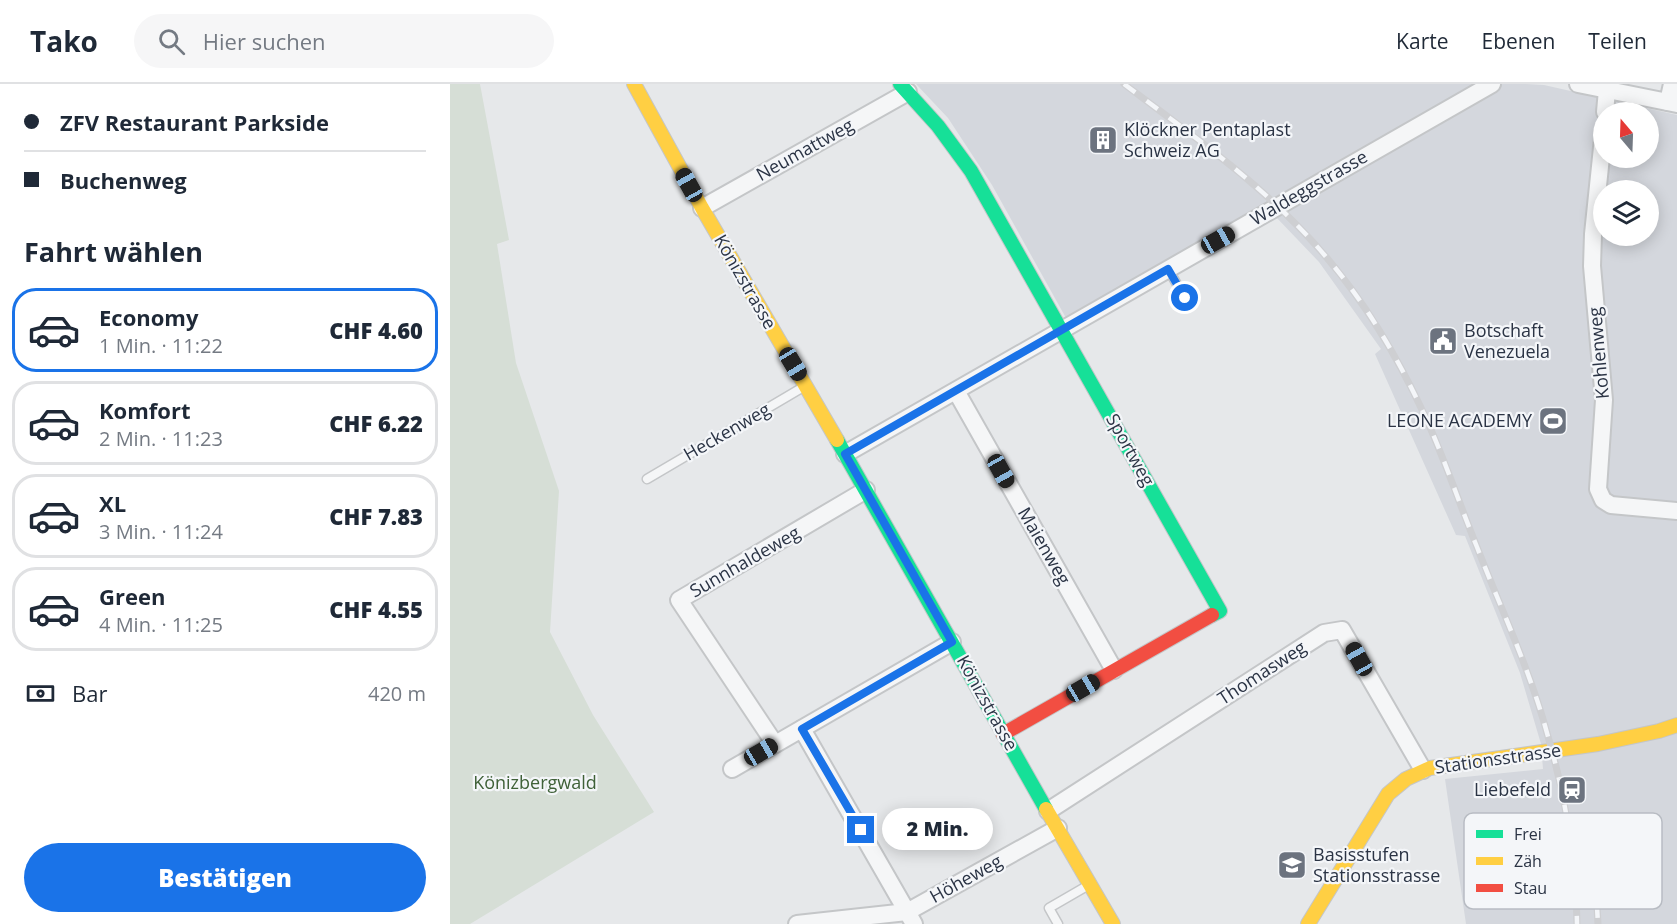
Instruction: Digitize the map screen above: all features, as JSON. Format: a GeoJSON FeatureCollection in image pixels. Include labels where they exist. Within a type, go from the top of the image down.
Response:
{"type":"FeatureCollection","features":[{"type":"Feature","properties":{"kind":"street","name":"Könizstrasse"},"geometry":{"type":"LineString","coordinates":[[634,84],[702,208],[866,490],[1111,923]]}},
{"type":"Feature","properties":{"kind":"street","name":"Waldeggstrasse"},"geometry":{"type":"LineString","coordinates":[[845,454],[1492,84]]}},
{"type":"Feature","properties":{"kind":"street"},"geometry":{"type":"LineString","coordinates":[[1578,84],[1673,103],[1672,84]]}},
{"type":"Feature","properties":{"kind":"street","name":"Neumattweg"},"geometry":{"type":"LineString","coordinates":[[702,208],[904,88]]}},
{"type":"Feature","properties":{"kind":"street","name":"Sportweg"},"geometry":{"type":"LineString","coordinates":[[904,88],[941,130],[965,163],[1220,611],[1003,734]]}},
{"type":"Feature","properties":{"kind":"street"},"geometry":{"type":"LineString","coordinates":[[1606,102],[1607,90]]}},
{"type":"Feature","properties":{"kind":"street","name":"Kohlenweg"},"geometry":{"type":"LineString","coordinates":[[1600,168],[1592,245],[1604,400],[1598,489],[1603,500],[1611,505],[1677,511]]}},
{"type":"Feature","properties":{"kind":"street","name":"Maienweg"},"geometry":{"type":"LineString","coordinates":[[956,391],[1114,670]]}},
{"type":"Feature","properties":{"kind":"street","name":"Sunnhaldeweg"},"geometry":{"type":"LineString","coordinates":[[775,744],[679,600],[866,490]]}},
{"type":"Feature","properties":{"kind":"street","name":"Thomasweg"},"geometry":{"type":"LineString","coordinates":[[1048,811],[1324,633],[1342,630],[1423,770]]}},
{"type":"Feature","properties":{"kind":"street"},"geometry":{"type":"LineString","coordinates":[[732,769],[952,642]]}},
{"type":"Feature","properties":{"kind":"street","name":"Stationsstrasse"},"geometry":{"type":"LineString","coordinates":[[1308,924],[1388,794],[1406,779],[1423,770],[1598,744],[1677,725]]}},
{"type":"Feature","properties":{"kind":"street"},"geometry":{"type":"LineString","coordinates":[[802,729],[911,918]]}},
{"type":"Feature","properties":{"kind":"street","name":"Stationsstrasse"},"geometry":{"type":"LineString","coordinates":[[1659,731],[1677,731]]}},
{"type":"Feature","properties":{"kind":"street","name":"Höheweg"},"geometry":{"type":"LineString","coordinates":[[797,924],[911,918],[1058,828]]}},
{"type":"Feature","properties":{"kind":"lane"},"geometry":{"type":"LineString","coordinates":[[1168,269],[1185,298]]}},
{"type":"Feature","properties":{"kind":"lane","name":"Heckenweg"},"geometry":{"type":"LineString","coordinates":[[647,479],[806,386]]}},
{"type":"Feature","properties":{"kind":"lane"},"geometry":{"type":"LineString","coordinates":[[1058,924],[1049,908],[1090,884]]}},
{"type":"Feature","properties":{"kind":"shaded area"},"geometry":{"type":"Polygon","coordinates":[[[916,84],[1544,85],[1619,102],[1593,102],[1593,168],[1659,168],[1659,111],[1677,115],[1677,924],[1466,924],[1445,779],[1543,769],[1541,744],[1520,673],[1465,536],[1456,535],[1375,354],[1381,349],[1319,262],[1276,217],[1163,282],[1154,267],[1066,318],[992,185],[948,118],[916,84]]]}},
{"type":"Feature","properties":{"kind":"green space","name":"Könizbergwald"},"geometry":{"type":"Polygon","coordinates":[[[450,84],[480,84],[509,240],[497,244],[516,363],[559,491],[550,632],[593,715],[654,812],[470,924],[450,924],[450,84]]]}},
{"type":"Feature","properties":{"kind":"railway"},"geometry":{"type":"LineString","coordinates":[[1124,84],[1231,165],[1281,209],[1342,276],[1381,333],[1424,414],[1524,663],[1553,756],[1565,813]]}},
{"type":"Feature","properties":{"kind":"railway"},"geometry":{"type":"LineString","coordinates":[[1576,909],[1577,924]]}},
{"type":"Feature","properties":{"kind":"railway"},"geometry":{"type":"LineString","coordinates":[[1597,909],[1598,924]]}},
{"type":"Feature","properties":{"kind":"traffic: fast"},"geometry":{"type":"LineString","coordinates":[[900,84],[938,126],[971,171],[1220,611],[1212,615]]}},
{"type":"Feature","properties":{"kind":"traffic: fast"},"geometry":{"type":"LineString","coordinates":[[837,440],[1046,809]]}},
{"type":"Feature","properties":{"kind":"traffic: slow"},"geometry":{"type":"LineString","coordinates":[[634,84],[702,208],[837,440]]}},
{"type":"Feature","properties":{"kind":"traffic: slow"},"geometry":{"type":"LineString","coordinates":[[1308,924],[1388,794],[1406,779],[1430,768],[1598,744],[1677,725]]}},
{"type":"Feature","properties":{"kind":"traffic: slow"},"geometry":{"type":"LineString","coordinates":[[1046,809],[1113,924]]}},
{"type":"Feature","properties":{"kind":"traffic: jam"},"geometry":{"type":"LineString","coordinates":[[1003,734],[1212,615]]}},
{"type":"Feature","properties":{"kind":"place","name":"Klöckner Pentaplast Schweiz AG"},"geometry":{"type":"Point","coordinates":[1103,140]}},
{"type":"Feature","properties":{"kind":"place","name":"Botschaft Venezuela"},"geometry":{"type":"Point","coordinates":[1443,341]}},
{"type":"Feature","properties":{"kind":"place","name":"LEONE ACADEMY"},"geometry":{"type":"Point","coordinates":[1553,421]}},
{"type":"Feature","properties":{"kind":"place","name":"Liebefeld"},"geometry":{"type":"Point","coordinates":[1572,790]}},
{"type":"Feature","properties":{"kind":"place","name":"Basisstufen Stationsstrasse"},"geometry":{"type":"Point","coordinates":[1292,865]}},
{"type":"Feature","properties":{"kind":"route"},"geometry":{"type":"LineString","coordinates":[[861,830],[802,729],[952,642],[845,454],[1168,269],[1185,298]]}}]}
